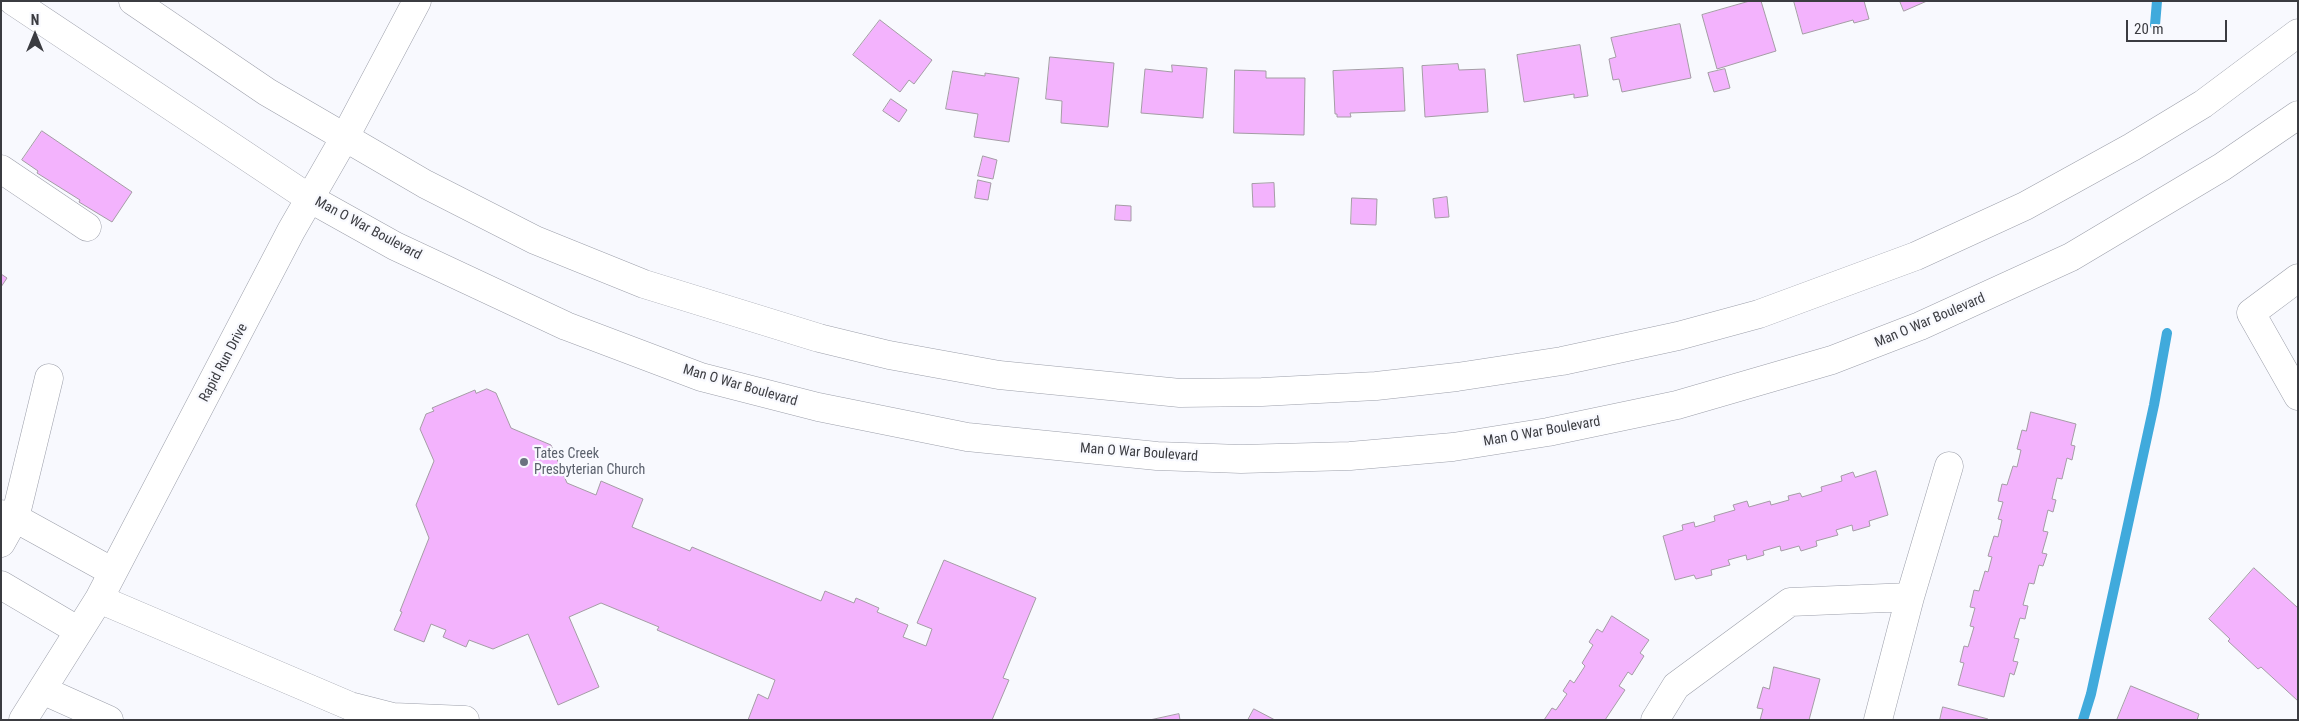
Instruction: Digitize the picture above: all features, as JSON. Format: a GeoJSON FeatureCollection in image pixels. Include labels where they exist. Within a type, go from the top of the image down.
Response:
{"type":"FeatureCollection","features":[{"type":"Feature","properties":{"kind":"main road","name":"Man O War Boulevard"},"geometry":{"type":"LineString","coordinates":[[13,1],[310,198],[395,246],[566,326],[701,377],[818,407],[967,437],[1157,456],[1241,459],[1350,456],[1453,447],[1548,432],[1677,405],[1832,360],[1920,326],[2071,257],[2222,167],[2298,115]]}},
{"type":"Feature","properties":{"kind":"main road"},"geometry":{"type":"LineString","coordinates":[[133,1],[267,92],[425,184],[535,240],[644,284],[837,343],[889,355],[999,375],[1180,393],[1262,392],[1376,386],[1457,378],[1562,361],[1678,336],[1759,314],[1916,256],[2025,206],[2132,147],[2203,104],[2298,33]]}},
{"type":"Feature","properties":{"kind":"main road","name":"Rapid Run Drive"},"geometry":{"type":"LineString","coordinates":[[23,720],[99,599],[310,198],[345,137],[417,1]]}},
{"type":"Feature","properties":{"kind":"main road"},"geometry":{"type":"LineString","coordinates":[[1,169],[87,227]]}},
{"type":"Feature","properties":{"kind":"main road"},"geometry":{"type":"LineString","coordinates":[[2298,278],[2251,313],[2298,396]]}},
{"type":"Feature","properties":{"kind":"main road"},"geometry":{"type":"LineString","coordinates":[[1,543],[49,378]]}},
{"type":"Feature","properties":{"kind":"main road"},"geometry":{"type":"LineString","coordinates":[[1878,720],[1910,597],[1948,466]]}},
{"type":"Feature","properties":{"kind":"main road"},"geometry":{"type":"LineString","coordinates":[[8,516],[113,572]]}},
{"type":"Feature","properties":{"kind":"main road"},"geometry":{"type":"LineString","coordinates":[[1,584],[79,631]]}},
{"type":"Feature","properties":{"kind":"main road"},"geometry":{"type":"LineString","coordinates":[[1655,720],[1676,686],[1790,602],[1910,597]]}},
{"type":"Feature","properties":{"kind":"main road"},"geometry":{"type":"LineString","coordinates":[[99,599],[347,713],[465,720]]}},
{"type":"Feature","properties":{"kind":"main road"},"geometry":{"type":"LineString","coordinates":[[42,690],[109,720]]}},
{"type":"Feature","properties":{"kind":"building"},"geometry":{"type":"Polygon","coordinates":[[[1750,1],[1761,1],[1776,51],[1717,69],[1702,15],[1750,1]]]}},
{"type":"Feature","properties":{"kind":"building"},"geometry":{"type":"Polygon","coordinates":[[[1794,1],[1864,1],[1869,19],[1854,23],[1853,20],[1803,34],[1794,1]]]}},
{"type":"Feature","properties":{"kind":"building"},"geometry":{"type":"Polygon","coordinates":[[[1900,1],[1927,1],[1904,11],[1900,1]]]}},
{"type":"Feature","properties":{"kind":"building"},"geometry":{"type":"Polygon","coordinates":[[[880,20],[932,60],[914,84],[909,80],[900,92],[853,55],[880,20]]]}},
{"type":"Feature","properties":{"kind":"building"},"geometry":{"type":"Polygon","coordinates":[[[1680,24],[1691,78],[1622,92],[1619,79],[1613,80],[1609,59],[1616,57],[1611,38],[1680,24]]]}},
{"type":"Feature","properties":{"kind":"building"},"geometry":{"type":"Polygon","coordinates":[[[1580,45],[1588,96],[1574,98],[1574,94],[1524,102],[1517,55],[1580,45]]]}},
{"type":"Feature","properties":{"kind":"building"},"geometry":{"type":"Polygon","coordinates":[[[1050,57],[1114,63],[1108,127],[1061,123],[1062,101],[1046,99],[1050,57]]]}},
{"type":"Feature","properties":{"kind":"building"},"geometry":{"type":"Polygon","coordinates":[[[1458,64],[1459,70],[1485,69],[1488,112],[1425,117],[1422,66],[1458,64]]]}},
{"type":"Feature","properties":{"kind":"building"},"geometry":{"type":"Polygon","coordinates":[[[1172,65],[1207,68],[1203,118],[1141,113],[1145,69],[1172,72],[1172,65]]]}},
{"type":"Feature","properties":{"kind":"building"},"geometry":{"type":"Polygon","coordinates":[[[1403,68],[1405,111],[1350,113],[1351,117],[1337,117],[1337,114],[1335,114],[1333,71],[1403,68]]]}},
{"type":"Feature","properties":{"kind":"building"},"geometry":{"type":"Polygon","coordinates":[[[1725,69],[1730,88],[1714,92],[1708,73],[1725,69]]]}},
{"type":"Feature","properties":{"kind":"building"},"geometry":{"type":"Polygon","coordinates":[[[1235,70],[1266,71],[1266,78],[1305,78],[1304,135],[1234,133],[1235,70]]]}},
{"type":"Feature","properties":{"kind":"building"},"geometry":{"type":"Polygon","coordinates":[[[953,71],[985,76],[985,73],[1019,78],[1009,142],[974,137],[978,114],[946,109],[953,71]]]}},
{"type":"Feature","properties":{"kind":"building"},"geometry":{"type":"Polygon","coordinates":[[[891,99],[907,110],[899,122],[883,111],[891,99]]]}},
{"type":"Feature","properties":{"kind":"building"},"geometry":{"type":"Polygon","coordinates":[[[42,131],[132,192],[112,222],[79,202],[80,200],[37,173],[38,171],[22,160],[42,131]]]}},
{"type":"Feature","properties":{"kind":"building"},"geometry":{"type":"Polygon","coordinates":[[[983,156],[997,160],[993,179],[978,176],[983,156]]]}},
{"type":"Feature","properties":{"kind":"building"},"geometry":{"type":"Polygon","coordinates":[[[978,180],[991,183],[988,200],[975,198],[978,180]]]}},
{"type":"Feature","properties":{"kind":"building"},"geometry":{"type":"Polygon","coordinates":[[[1274,183],[1275,207],[1253,207],[1252,184],[1274,183]]]}},
{"type":"Feature","properties":{"kind":"building"},"geometry":{"type":"Polygon","coordinates":[[[1447,197],[1449,217],[1435,218],[1433,199],[1447,197]]]}},
{"type":"Feature","properties":{"kind":"building"},"geometry":{"type":"Polygon","coordinates":[[[1352,198],[1377,199],[1376,225],[1351,224],[1352,198]]]}},
{"type":"Feature","properties":{"kind":"building"},"geometry":{"type":"Polygon","coordinates":[[[1116,205],[1131,206],[1131,221],[1115,220],[1116,205]]]}},
{"type":"Feature","properties":{"kind":"building"},"geometry":{"type":"Polygon","coordinates":[[[1,274],[7,278],[1,287],[1,274]]]}},
{"type":"Feature","properties":{"kind":"building"},"geometry":{"type":"Polygon","coordinates":[[[487,389],[496,393],[511,428],[551,445],[567,483],[596,495],[601,481],[643,499],[632,527],[690,551],[692,547],[821,601],[825,591],[854,603],[856,598],[879,608],[877,612],[908,625],[903,637],[926,646],[932,629],[917,623],[944,560],[1036,598],[1003,678],[1009,680],[992,720],[748,720],[758,694],[768,699],[775,680],[657,630],[659,627],[601,603],[569,617],[599,687],[558,705],[528,634],[493,649],[469,640],[466,647],[443,637],[446,630],[431,624],[424,642],[394,630],[429,538],[416,505],[434,461],[420,429],[426,414],[434,411],[432,408],[475,390],[476,393],[487,389]]]}},
{"type":"Feature","properties":{"kind":"building"},"geometry":{"type":"Polygon","coordinates":[[[2031,412],[2076,424],[2071,445],[2075,446],[2072,460],[2067,458],[2062,479],[2057,478],[2052,499],[2056,500],[2053,512],[2048,510],[2043,531],[2048,532],[2042,553],[2047,554],[2043,566],[2039,565],[2034,584],[2029,583],[2023,605],[2028,606],[2025,619],[2020,618],[2014,638],[2019,639],[2013,661],[2018,662],[2014,675],[2010,673],[2004,697],[1958,685],[1964,663],[1960,662],[1964,646],[1968,647],[1974,627],[1970,626],[1975,608],[1970,607],[1974,590],[1979,591],[1985,571],[1988,572],[1992,557],[1988,556],[1994,536],[1998,537],[2002,520],[1998,519],[2003,502],[1998,501],[2002,484],[2007,485],[2013,466],[2017,467],[2021,450],[2017,449],[2022,430],[2026,431],[2031,412]]]}},
{"type":"Feature","properties":{"kind":"building"},"geometry":{"type":"Polygon","coordinates":[[[1876,471],[1888,515],[1869,521],[1870,526],[1853,531],[1852,525],[1836,530],[1838,535],[1816,541],[1817,546],[1801,551],[1799,546],[1781,551],[1780,546],[1763,551],[1764,555],[1747,560],[1746,555],[1728,560],[1730,565],[1711,570],[1712,575],[1696,579],[1694,575],[1675,580],[1663,536],[1683,530],[1682,525],[1694,522],[1695,527],[1715,521],[1714,516],[1735,510],[1733,505],[1747,501],[1749,507],[1770,501],[1771,505],[1789,500],[1788,496],[1800,493],[1802,497],[1822,491],[1821,487],[1842,481],[1841,476],[1853,472],[1855,477],[1876,471]]]}},
{"type":"Feature","properties":{"kind":"building"},"geometry":{"type":"Polygon","coordinates":[[[2254,568],[2298,608],[2298,701],[2261,667],[2258,669],[2228,641],[2230,639],[2209,619],[2254,568]]]}},
{"type":"Feature","properties":{"kind":"building"},"geometry":{"type":"Polygon","coordinates":[[[1612,616],[1649,640],[1640,653],[1644,656],[1632,675],[1628,672],[1619,686],[1625,690],[1605,720],[1544,720],[1552,708],[1556,710],[1567,694],[1563,691],[1570,680],[1574,683],[1585,666],[1582,663],[1593,645],[1589,642],[1597,629],[1602,632],[1612,616]]]}},
{"type":"Feature","properties":{"kind":"building"},"geometry":{"type":"Polygon","coordinates":[[[1774,667],[1820,679],[1809,720],[1760,720],[1763,709],[1757,708],[1763,687],[1769,689],[1774,667]]]}},
{"type":"Feature","properties":{"kind":"building"},"geometry":{"type":"Polygon","coordinates":[[[2131,686],[2199,714],[2197,720],[2117,720],[2131,686]]]}},
{"type":"Feature","properties":{"kind":"building"},"geometry":{"type":"Polygon","coordinates":[[[1943,707],[1988,719],[1988,720],[1940,720],[1943,707]]]}},
{"type":"Feature","properties":{"kind":"building"},"geometry":{"type":"Polygon","coordinates":[[[1254,709],[1275,720],[1248,720],[1254,709]]]}},
{"type":"Feature","properties":{"kind":"building"},"geometry":{"type":"Polygon","coordinates":[[[1179,714],[1180,720],[1150,720],[1179,714]]]}},
{"type":"Feature","properties":{"kind":"waterway"},"geometry":{"type":"LineString","coordinates":[[2155,25],[2157,1]]}},
{"type":"Feature","properties":{"kind":"waterway"},"geometry":{"type":"LineString","coordinates":[[2083,720],[2091,694],[2154,405],[2167,333]]}},
{"type":"Feature","properties":{"kind":"place","name":"Tates Creek Presbyterian Church"},"geometry":{"type":"Point","coordinates":[524,462]}}]}
